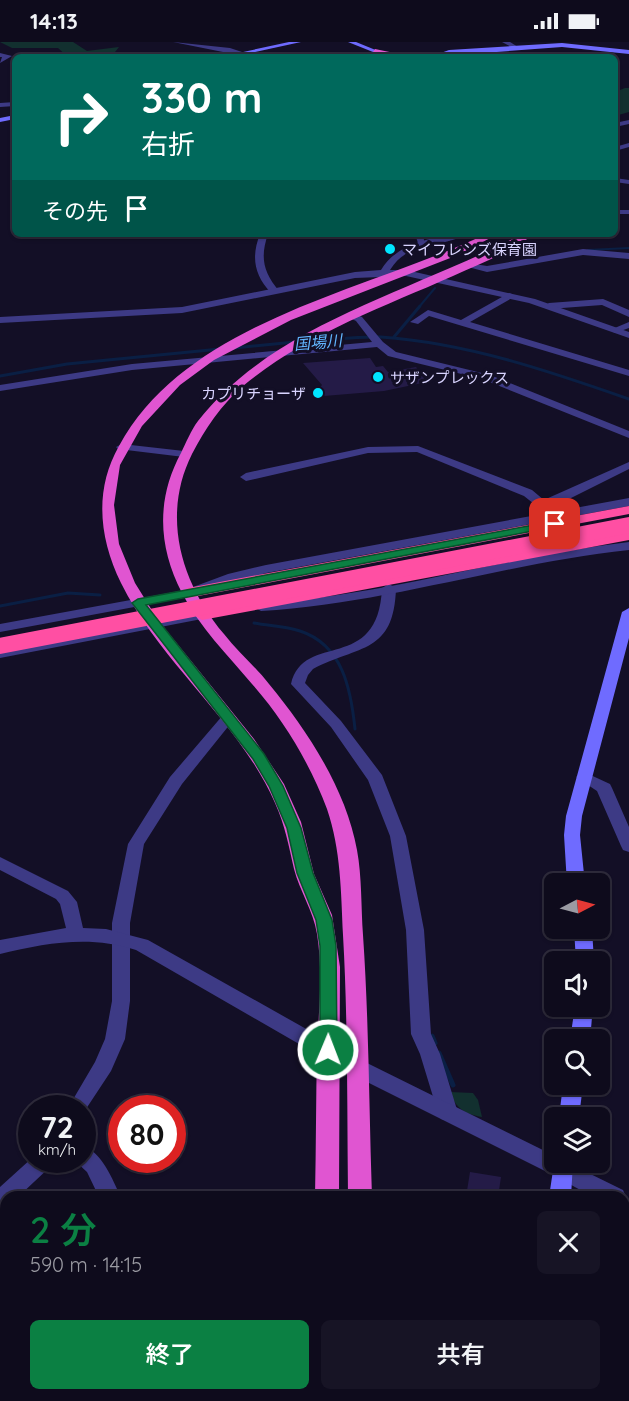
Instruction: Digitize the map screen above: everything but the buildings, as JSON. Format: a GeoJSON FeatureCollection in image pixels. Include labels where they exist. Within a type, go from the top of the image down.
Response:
{"type":"FeatureCollection","features":[{"type":"Feature","properties":{"kind":"highway"},"geometry":{"type":"LineString","coordinates":[[375,51],[390,54]]}},
{"type":"Feature","properties":{"kind":"highway"},"geometry":{"type":"LineString","coordinates":[[327,1191],[328,946],[324,920],[305,873],[294,828],[276,786],[259,757],[138,603],[112,547],[105,507],[111,470],[134,428],[157,401],[213,357],[295,315],[406,273],[486,237]]}},
{"type":"Feature","properties":{"kind":"highway"},"geometry":{"type":"LineString","coordinates":[[360,1191],[358,1068],[348,850],[337,811],[305,746],[211,613],[188,593],[172,554],[168,528],[172,485],[184,454],[201,425],[220,402],[289,350],[351,315],[468,266],[523,237]]}},
{"type":"Feature","properties":{"kind":"highway"},"geometry":{"type":"LineString","coordinates":[[188,593],[629,510]]}},
{"type":"Feature","properties":{"kind":"highway"},"geometry":{"type":"LineString","coordinates":[[0,635],[629,516]]}},
{"type":"Feature","properties":{"kind":"highway"},"geometry":{"type":"LineString","coordinates":[[0,646],[629,525]]}},
{"type":"Feature","properties":{"kind":"highway"},"geometry":{"type":"LineString","coordinates":[[211,613],[629,535]]}},
{"type":"Feature","properties":{"kind":"main road"},"geometry":{"type":"LineString","coordinates":[[351,42],[375,51]]}},
{"type":"Feature","properties":{"kind":"main road"},"geometry":{"type":"LineString","coordinates":[[253,54],[300,43]]}},
{"type":"Feature","properties":{"kind":"main road"},"geometry":{"type":"LineString","coordinates":[[440,54],[559,43],[629,52]]}},
{"type":"Feature","properties":{"kind":"main road"},"geometry":{"type":"LineString","coordinates":[[575,873],[572,835],[584,777],[629,612]]}},
{"type":"Feature","properties":{"kind":"main road"},"geometry":{"type":"LineString","coordinates":[[561,1191],[562,1173]]}},
{"type":"Feature","properties":{"kind":"street"},"geometry":{"type":"LineString","coordinates":[[176,42],[235,54]]}},
{"type":"Feature","properties":{"kind":"street"},"geometry":{"type":"LineString","coordinates":[[505,42],[515,47]]}},
{"type":"Feature","properties":{"kind":"street"},"geometry":{"type":"LineString","coordinates":[[0,55],[9,56],[0,61]]}},
{"type":"Feature","properties":{"kind":"street"},"geometry":{"type":"LineString","coordinates":[[263,237],[256,251],[258,265],[274,291]]}},
{"type":"Feature","properties":{"kind":"street"},"geometry":{"type":"LineString","coordinates":[[420,237],[422,244]]}},
{"type":"Feature","properties":{"kind":"street"},"geometry":{"type":"LineString","coordinates":[[384,272],[393,261],[422,244],[450,237]]}},
{"type":"Feature","properties":{"kind":"street"},"geometry":{"type":"LineString","coordinates":[[468,266],[487,269],[584,252],[629,256]]}},
{"type":"Feature","properties":{"kind":"street"},"geometry":{"type":"LineString","coordinates":[[0,320],[170,311],[384,272],[406,273],[549,306],[629,335]]}},
{"type":"Feature","properties":{"kind":"street"},"geometry":{"type":"LineString","coordinates":[[325,281],[342,298]]}},
{"type":"Feature","properties":{"kind":"street"},"geometry":{"type":"LineString","coordinates":[[462,323],[509,296]]}},
{"type":"Feature","properties":{"kind":"street"},"geometry":{"type":"LineString","coordinates":[[549,306],[603,302],[629,314]]}},
{"type":"Feature","properties":{"kind":"street"},"geometry":{"type":"LineString","coordinates":[[415,322],[428,313],[629,373]]}},
{"type":"Feature","properties":{"kind":"street"},"geometry":{"type":"LineString","coordinates":[[351,315],[358,319],[377,342],[403,359],[471,373],[500,382],[629,435]]}},
{"type":"Feature","properties":{"kind":"street"},"geometry":{"type":"LineString","coordinates":[[615,330],[629,325]]}},
{"type":"Feature","properties":{"kind":"street"},"geometry":{"type":"LineString","coordinates":[[0,388],[213,357],[377,342]]}},
{"type":"Feature","properties":{"kind":"street"},"geometry":{"type":"LineString","coordinates":[[122,447],[184,454]]}},
{"type":"Feature","properties":{"kind":"street"},"geometry":{"type":"LineString","coordinates":[[246,477],[368,450],[418,449],[528,493],[557,516]]}},
{"type":"Feature","properties":{"kind":"street"},"geometry":{"type":"LineString","coordinates":[[543,503],[567,495],[629,465]]}},
{"type":"Feature","properties":{"kind":"street"},"geometry":{"type":"LineString","coordinates":[[0,628],[188,593],[233,577],[266,569],[629,502]]}},
{"type":"Feature","properties":{"kind":"street"},"geometry":{"type":"LineString","coordinates":[[0,654],[211,613],[227,614],[264,607],[300,606],[583,550],[629,546]]}},
{"type":"Feature","properties":{"kind":"street"},"geometry":{"type":"LineString","coordinates":[[389,588],[379,631],[367,643],[305,666],[298,676],[298,684],[336,724],[376,779],[398,836],[415,930],[421,1034],[430,1054],[448,1113]]}},
{"type":"Feature","properties":{"kind":"street"},"geometry":{"type":"LineString","coordinates":[[86,1095],[104,1065],[115,1039],[121,1001],[123,949],[120,936],[136,844],[176,781],[228,718]]}},
{"type":"Feature","properties":{"kind":"street"},"geometry":{"type":"LineString","coordinates":[[584,777],[604,788],[629,846]]}},
{"type":"Feature","properties":{"kind":"street"},"geometry":{"type":"LineString","coordinates":[[0,863],[62,895],[68,902],[76,933]]}},
{"type":"Feature","properties":{"kind":"street"},"geometry":{"type":"LineString","coordinates":[[0,947],[47,936],[76,933],[120,936],[164,956],[358,1068],[544,1157]]}},
{"type":"Feature","properties":{"kind":"street"},"geometry":{"type":"LineString","coordinates":[[96,1171],[107,1191]]}},
{"type":"Feature","properties":{"kind":"street"},"geometry":{"type":"LineString","coordinates":[[10,1191],[30,1173]]}},
{"type":"Feature","properties":{"kind":"street"},"geometry":{"type":"LineString","coordinates":[[570,1173],[579,1181],[602,1191]]}},
{"type":"Feature","properties":{"kind":"green space"},"geometry":{"type":"Polygon","coordinates":[[[0,42],[73,42],[87,51],[119,47],[113,54],[65,54],[58,48],[12,48],[0,42]]]}},
{"type":"Feature","properties":{"kind":"green space"},"geometry":{"type":"Polygon","coordinates":[[[629,88],[629,112],[618,115],[618,91],[629,88]]]}},
{"type":"Feature","properties":{"kind":"green space"},"geometry":{"type":"Polygon","coordinates":[[[450,1092],[473,1093],[478,1100],[482,1117],[462,1110],[455,1103],[450,1092]]]}},
{"type":"Feature","properties":{"kind":"waterway"},"geometry":{"type":"LineString","coordinates":[[588,250],[629,248]]}},
{"type":"Feature","properties":{"kind":"waterway"},"geometry":{"type":"LineString","coordinates":[[419,307],[435,288]]}},
{"type":"Feature","properties":{"kind":"waterway"},"geometry":{"type":"LineString","coordinates":[[394,337],[420,306]]}},
{"type":"Feature","properties":{"kind":"waterway","name":"国場川"},"geometry":{"type":"LineString","coordinates":[[308,341],[381,337],[445,345],[569,378],[629,399]]}},
{"type":"Feature","properties":{"kind":"waterway","name":"国場川"},"geometry":{"type":"LineString","coordinates":[[234,348],[295,342]]}},
{"type":"Feature","properties":{"kind":"waterway","name":"国場川"},"geometry":{"type":"LineString","coordinates":[[0,376],[67,364],[220,349]]}},
{"type":"Feature","properties":{"kind":"waterway"},"geometry":{"type":"LineString","coordinates":[[0,606],[68,593],[100,595]]}},
{"type":"Feature","properties":{"kind":"waterway"},"geometry":{"type":"LineString","coordinates":[[254,623],[300,631],[315,638],[326,647],[335,658],[347,685],[355,729]]}},
{"type":"Feature","properties":{"kind":"waterway"},"geometry":{"type":"LineString","coordinates":[[432,1036],[435,1043]]}},
{"type":"Feature","properties":{"kind":"waterway"},"geometry":{"type":"LineString","coordinates":[[439,1053],[453,1085]]}},
{"type":"Feature","properties":{"kind":"place","name":"マイフレンズ保育園"},"geometry":{"type":"Point","coordinates":[390,249]}},
{"type":"Feature","properties":{"kind":"place","name":"サザンプレックス"},"geometry":{"type":"Point","coordinates":[378,377]}},
{"type":"Feature","properties":{"kind":"place","name":"カプリチョーザ"},"geometry":{"type":"Point","coordinates":[318,393]}},
{"type":"Feature","properties":{"kind":"route"},"geometry":{"type":"LineString","coordinates":[[328,1050],[328,946],[324,920],[305,873],[294,828],[276,786],[259,757],[138,603],[555,524]]}}]}
